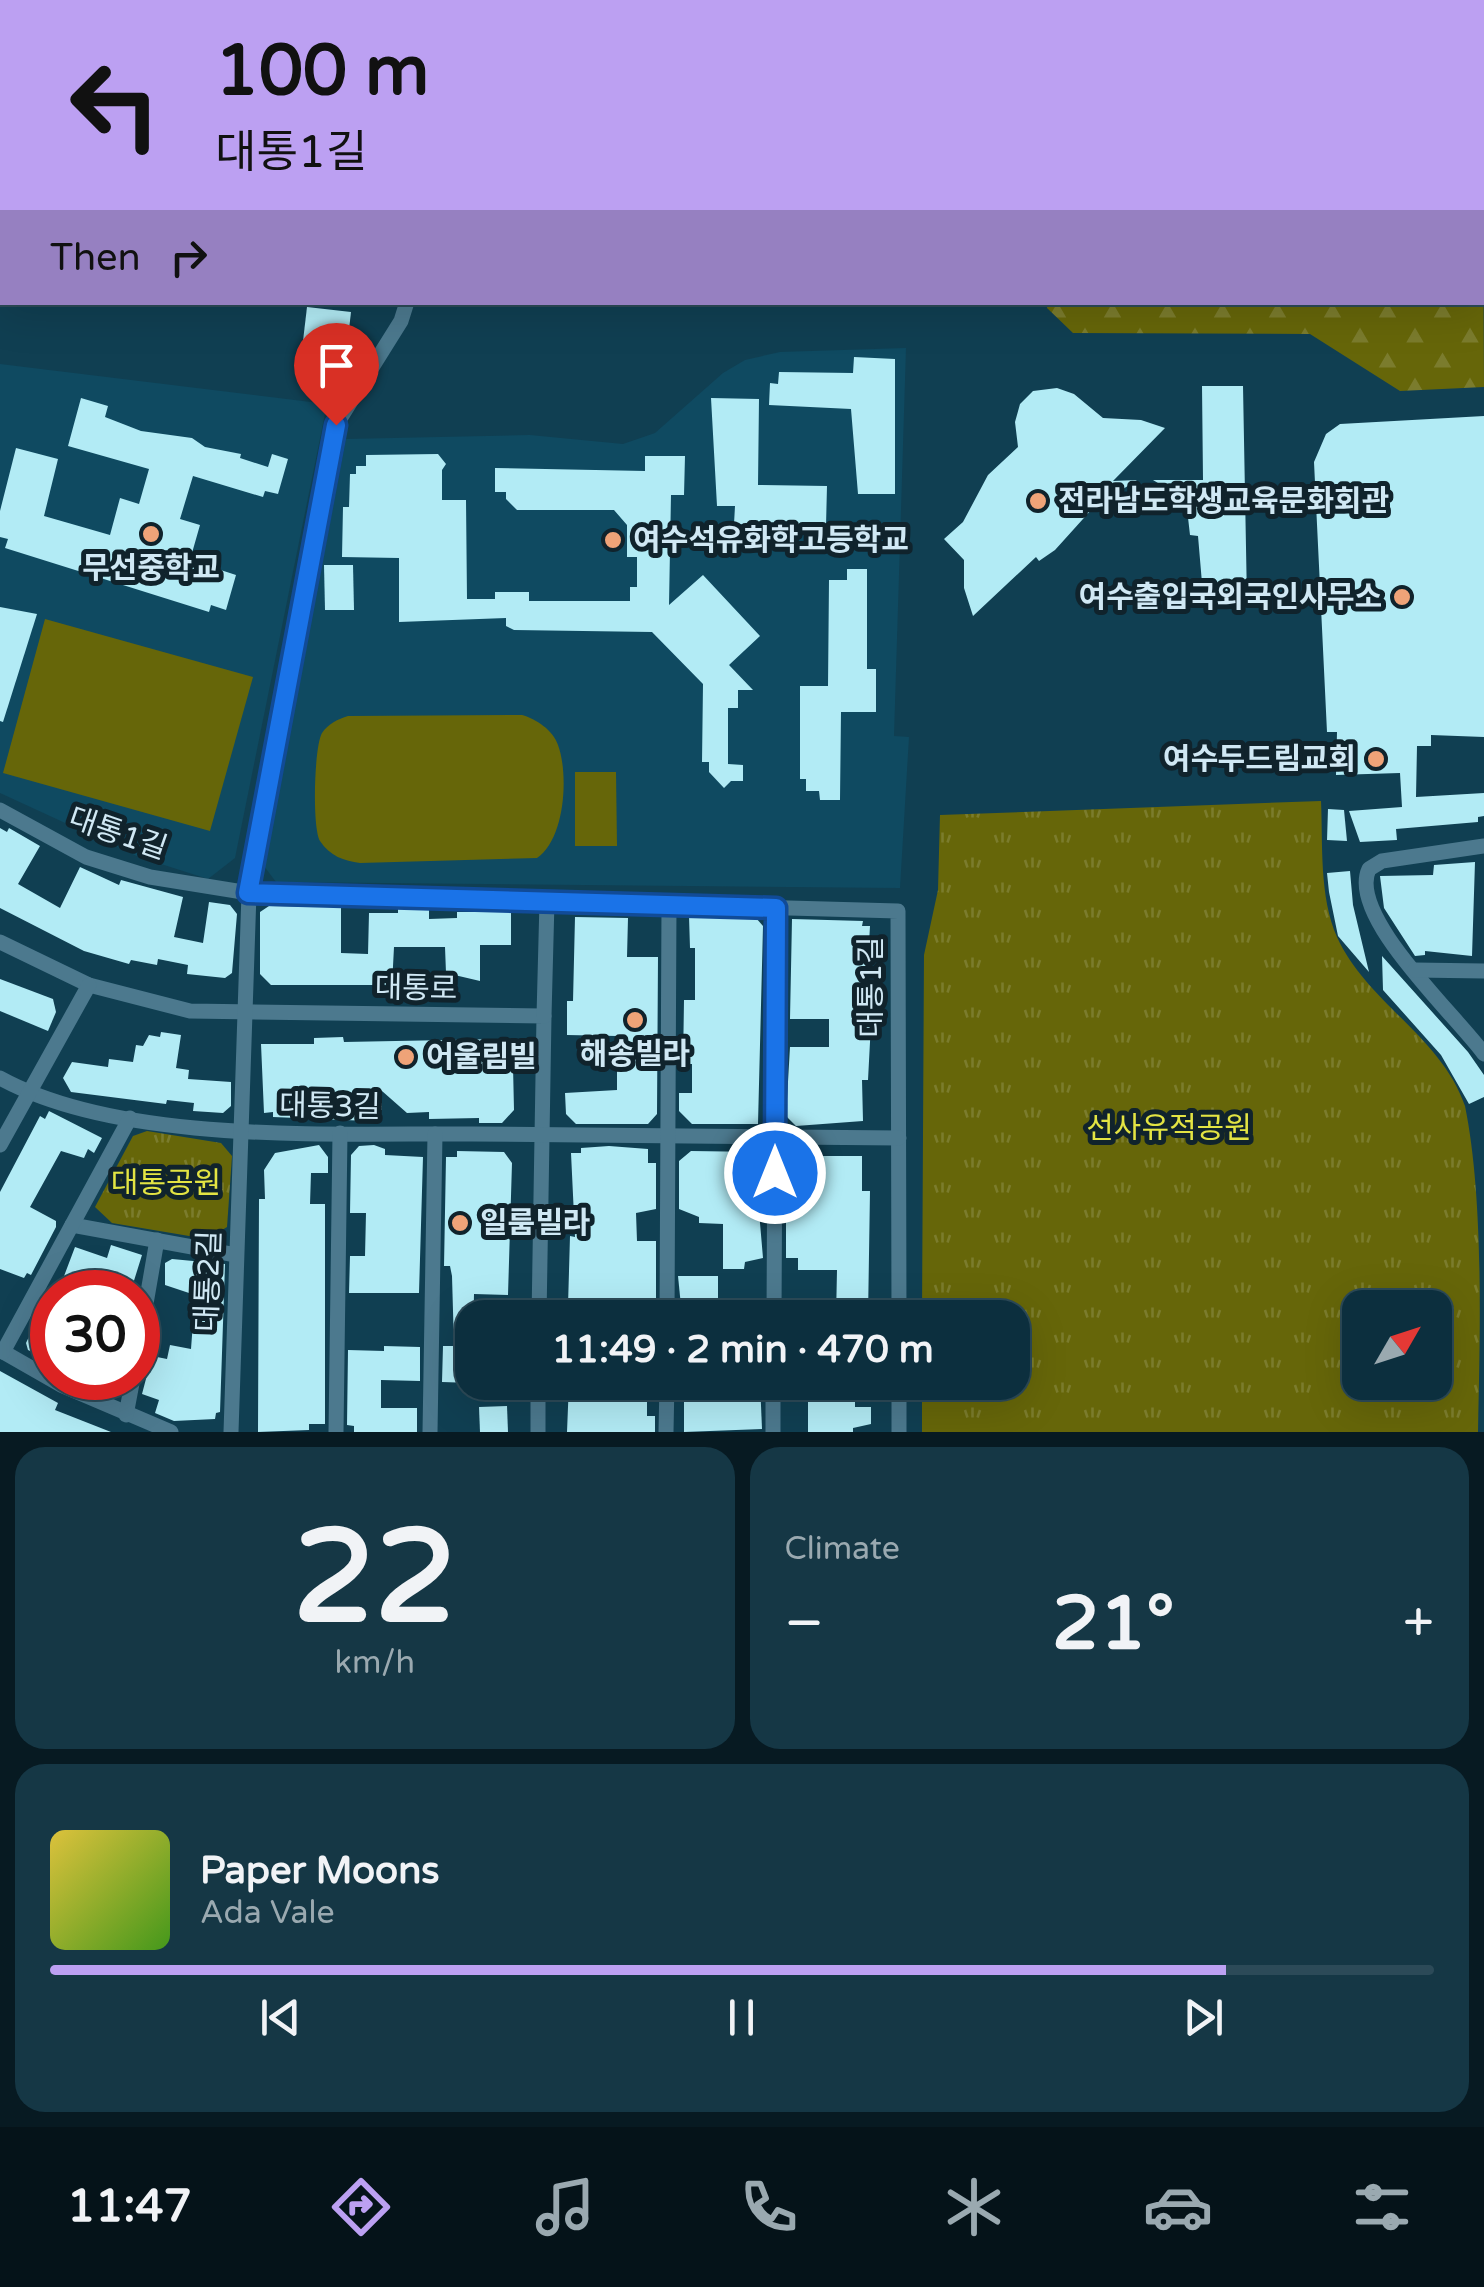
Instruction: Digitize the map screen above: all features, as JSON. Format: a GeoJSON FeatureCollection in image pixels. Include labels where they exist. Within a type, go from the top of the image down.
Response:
{"type":"FeatureCollection","features":[{"type":"Feature","properties":{"kind":"street","name":"대통2길"},"geometry":{"type":"LineString","coordinates":[[231,1432],[248,893],[336,425],[402,321],[406,305]]}},
{"type":"Feature","properties":{"kind":"street","name":"대통1길"},"geometry":{"type":"LineString","coordinates":[[0,810],[86,856],[150,876],[248,893],[898,911],[898,1300]]}},
{"type":"Feature","properties":{"kind":"street"},"geometry":{"type":"LineString","coordinates":[[1484,860],[1484,846],[1382,861],[1369,868],[1365,884],[1374,914],[1484,1054]]}},
{"type":"Feature","properties":{"kind":"street"},"geometry":{"type":"LineString","coordinates":[[538,1300],[546,901]]}},
{"type":"Feature","properties":{"kind":"street"},"geometry":{"type":"LineString","coordinates":[[667,1300],[669,905]]}},
{"type":"Feature","properties":{"kind":"street"},"geometry":{"type":"LineString","coordinates":[[774,1300],[776,908]]}},
{"type":"Feature","properties":{"kind":"street","name":"대통로"},"geometry":{"type":"LineString","coordinates":[[0,942],[89,985],[169,1007],[244,1013],[544,1016]]}},
{"type":"Feature","properties":{"kind":"street"},"geometry":{"type":"LineString","coordinates":[[1416,970],[1484,971]]}},
{"type":"Feature","properties":{"kind":"street"},"geometry":{"type":"LineString","coordinates":[[0,1145],[89,985]]}},
{"type":"Feature","properties":{"kind":"street","name":"대통3길"},"geometry":{"type":"LineString","coordinates":[[0,1078],[28,1094],[130,1118],[241,1132],[898,1138]]}},
{"type":"Feature","properties":{"kind":"street"},"geometry":{"type":"LineString","coordinates":[[130,1118],[1,1351],[126,1415],[171,1432]]}},
{"type":"Feature","properties":{"kind":"street"},"geometry":{"type":"LineString","coordinates":[[336,1432],[340,1133]]}},
{"type":"Feature","properties":{"kind":"street"},"geometry":{"type":"LineString","coordinates":[[430,1432],[435,1134]]}},
{"type":"Feature","properties":{"kind":"street"},"geometry":{"type":"LineString","coordinates":[[72,1225],[236,1255]]}},
{"type":"Feature","properties":{"kind":"street","name":"대통2길"},"geometry":{"type":"LineString","coordinates":[[152,1270],[157,1240]]}},
{"type":"Feature","properties":{"kind":"street"},"geometry":{"type":"LineString","coordinates":[[126,1415],[129,1400]]}},
{"type":"Feature","properties":{"kind":"street"},"geometry":{"type":"LineString","coordinates":[[538,1400],[538,1432]]}},
{"type":"Feature","properties":{"kind":"street"},"geometry":{"type":"LineString","coordinates":[[666,1432],[667,1400]]}},
{"type":"Feature","properties":{"kind":"street"},"geometry":{"type":"LineString","coordinates":[[773,1400],[773,1432]]}},
{"type":"Feature","properties":{"kind":"street"},"geometry":{"type":"LineString","coordinates":[[898,1400],[898,1432]]}},
{"type":"Feature","properties":{"kind":"shaded area","name":"여수석유화학고등학교"},"geometry":{"type":"Polygon","coordinates":[[[906,348],[894,736],[909,737],[900,888],[276,882],[264,866],[346,439],[530,435],[623,444],[655,433],[723,373],[745,360],[780,352],[906,348]]]}},
{"type":"Feature","properties":{"kind":"shaded area","name":"무선중학교"},"geometry":{"type":"Polygon","coordinates":[[[0,364],[327,404],[235,858],[208,879],[139,857],[0,793],[0,364]]]}},
{"type":"Feature","properties":{"kind":"green space"},"geometry":{"type":"Polygon","coordinates":[[[1484,305],[1484,387],[1400,391],[1310,334],[1073,333],[1047,308],[1484,305]]]}},
{"type":"Feature","properties":{"kind":"green space"},"geometry":{"type":"Polygon","coordinates":[[[45,619],[253,677],[210,831],[3,773],[45,619]]]}},
{"type":"Feature","properties":{"kind":"green space"},"geometry":{"type":"Polygon","coordinates":[[[522,715],[538,722],[552,735],[563,773],[559,822],[554,837],[537,858],[360,863],[338,857],[320,841],[315,805],[317,754],[322,733],[334,722],[348,716],[522,715]]]}},
{"type":"Feature","properties":{"kind":"green space"},"geometry":{"type":"Polygon","coordinates":[[[575,772],[616,772],[617,846],[575,846],[575,772]]]}},
{"type":"Feature","properties":{"kind":"green space","name":"선사유적공원"},"geometry":{"type":"Polygon","coordinates":[[[1321,801],[1325,888],[1337,937],[1366,981],[1439,1059],[1465,1106],[1478,1224],[1478,1432],[922,1432],[922,1400],[1030,1400],[1030,1300],[922,1300],[924,955],[938,890],[940,815],[1321,801]]]}},
{"type":"Feature","properties":{"kind":"green space","name":"대통공원"},"geometry":{"type":"Polygon","coordinates":[[[147,1131],[221,1143],[232,1156],[227,1227],[207,1239],[112,1223],[95,1207],[133,1136],[147,1131]]]}},
{"type":"Feature","properties":{"kind":"building"},"geometry":{"type":"Polygon","coordinates":[[[307,307],[351,312],[347,347],[303,341],[307,307]]]}},
{"type":"Feature","properties":{"kind":"building"},"geometry":{"type":"Polygon","coordinates":[[[854,357],[895,359],[895,494],[858,494],[851,409],[769,405],[770,383],[778,384],[779,372],[853,373],[854,357]]]}},
{"type":"Feature","properties":{"kind":"building"},"geometry":{"type":"Polygon","coordinates":[[[1202,386],[1243,386],[1247,601],[1202,583],[1198,536],[1190,535],[1186,500],[1153,480],[1203,480],[1202,386]]]}},
{"type":"Feature","properties":{"kind":"building","name":"전라남도학생교육문화회관"},"geometry":{"type":"Polygon","coordinates":[[[1057,388],[1074,394],[1103,418],[1141,420],[1165,428],[1113,481],[1137,480],[1092,509],[1055,550],[1039,561],[1036,557],[973,616],[964,588],[964,560],[944,539],[963,522],[988,475],[1018,447],[1015,422],[1020,404],[1033,391],[1057,388]]]}},
{"type":"Feature","properties":{"kind":"building","name":"무선중학교"},"geometry":{"type":"Polygon","coordinates":[[[81,398],[108,406],[105,417],[141,431],[192,438],[205,447],[241,454],[240,458],[268,467],[272,454],[288,459],[278,494],[265,491],[263,497],[193,476],[180,519],[200,525],[190,560],[236,575],[226,610],[211,605],[209,612],[5,548],[8,539],[0,537],[0,511],[16,448],[58,459],[44,516],[110,535],[120,498],[139,504],[149,469],[68,446],[81,398]]]}},
{"type":"Feature","properties":{"kind":"building"},"geometry":{"type":"Polygon","coordinates":[[[711,398],[759,399],[758,485],[827,486],[826,526],[734,524],[735,506],[717,506],[711,398]]]}},
{"type":"Feature","properties":{"kind":"building","name":"여수출입국외국인사무소"},"geometry":{"type":"Polygon","coordinates":[[[1484,416],[1484,737],[1431,735],[1431,746],[1417,746],[1416,797],[1484,793],[1484,816],[1478,817],[1478,822],[1396,829],[1397,840],[1360,842],[1349,811],[1402,807],[1400,773],[1336,775],[1337,732],[1327,732],[1314,462],[1326,434],[1340,424],[1484,416]]]}},
{"type":"Feature","properties":{"kind":"building"},"geometry":{"type":"Polygon","coordinates":[[[438,454],[446,464],[442,470],[442,500],[466,500],[467,599],[495,599],[495,592],[529,592],[529,601],[630,601],[630,587],[637,587],[637,557],[627,557],[627,525],[614,510],[517,510],[506,499],[506,492],[495,492],[495,468],[645,471],[645,456],[685,456],[684,495],[671,495],[669,605],[703,575],[760,636],[729,665],[753,690],[738,690],[738,708],[728,708],[728,764],[743,765],[743,781],[731,781],[724,788],[709,772],[709,762],[702,762],[703,684],[652,632],[514,630],[506,626],[506,618],[399,622],[399,558],[342,557],[343,507],[349,507],[350,474],[356,474],[356,466],[366,466],[366,455],[438,454]]]}},
{"type":"Feature","properties":{"kind":"building"},"geometry":{"type":"Polygon","coordinates":[[[324,565],[353,565],[354,610],[325,610],[324,565]]]}},
{"type":"Feature","properties":{"kind":"building"},"geometry":{"type":"Polygon","coordinates":[[[847,569],[867,569],[867,669],[876,669],[876,712],[841,712],[840,800],[820,800],[819,791],[806,791],[806,779],[800,779],[800,686],[828,686],[829,580],[847,580],[847,569]]]}},
{"type":"Feature","properties":{"kind":"building"},"geometry":{"type":"Polygon","coordinates":[[[0,607],[37,614],[3,722],[0,721],[0,607]]]}},
{"type":"Feature","properties":{"kind":"building"},"geometry":{"type":"Polygon","coordinates":[[[1328,809],[1344,810],[1347,841],[1327,840],[1328,809]]]}},
{"type":"Feature","properties":{"kind":"building"},"geometry":{"type":"Polygon","coordinates":[[[0,828],[7,832],[9,828],[40,846],[18,884],[60,908],[80,867],[119,885],[121,880],[183,897],[174,937],[203,943],[209,902],[230,905],[237,914],[232,973],[225,978],[187,974],[188,965],[158,959],[157,965],[131,960],[129,964],[84,951],[0,908],[0,828]]]}},
{"type":"Feature","properties":{"kind":"building"},"geometry":{"type":"Polygon","coordinates":[[[1475,862],[1472,956],[1425,951],[1425,955],[1415,956],[1384,908],[1380,876],[1433,875],[1434,865],[1475,862]]]}},
{"type":"Feature","properties":{"kind":"building"},"geometry":{"type":"Polygon","coordinates":[[[1350,871],[1353,905],[1369,972],[1338,936],[1329,892],[1327,873],[1350,871]]]}},
{"type":"Feature","properties":{"kind":"building"},"geometry":{"type":"Polygon","coordinates":[[[269,906],[341,907],[341,953],[368,954],[369,913],[398,913],[398,908],[429,909],[429,919],[457,918],[457,912],[511,912],[511,945],[480,945],[480,981],[446,973],[445,947],[394,947],[392,985],[271,985],[260,974],[260,912],[269,906]]]}},
{"type":"Feature","properties":{"kind":"building"},"geometry":{"type":"Polygon","coordinates":[[[689,916],[756,918],[763,926],[758,1124],[692,1124],[679,1111],[679,1093],[692,1093],[692,1064],[683,1064],[684,1000],[695,1000],[695,948],[690,948],[689,916]]]}},
{"type":"Feature","properties":{"kind":"building"},"geometry":{"type":"Polygon","coordinates":[[[575,917],[628,918],[627,957],[658,957],[657,1114],[648,1124],[576,1124],[566,1114],[565,1093],[617,1090],[617,1036],[567,1035],[567,1001],[573,1001],[575,917]]]}},
{"type":"Feature","properties":{"kind":"building"},"geometry":{"type":"Polygon","coordinates":[[[792,919],[863,921],[862,926],[870,926],[866,996],[871,996],[871,1023],[868,1080],[862,1080],[863,1121],[796,1126],[786,1116],[790,1047],[829,1047],[829,1019],[790,1019],[792,919]]]}},
{"type":"Feature","properties":{"kind":"building"},"geometry":{"type":"Polygon","coordinates":[[[1382,956],[1468,1052],[1484,1075],[1484,1097],[1469,1104],[1441,1055],[1383,990],[1382,956]]]}},
{"type":"Feature","properties":{"kind":"building"},"geometry":{"type":"Polygon","coordinates":[[[0,979],[53,999],[56,1012],[48,1031],[0,1011],[0,979]]]}},
{"type":"Feature","properties":{"kind":"building"},"geometry":{"type":"Polygon","coordinates":[[[161,1032],[181,1035],[176,1068],[189,1070],[188,1079],[231,1082],[231,1106],[223,1113],[193,1111],[194,1103],[167,1100],[166,1104],[71,1092],[63,1078],[72,1062],[108,1067],[109,1059],[133,1062],[136,1045],[143,1046],[149,1035],[160,1037],[161,1032]]]}},
{"type":"Feature","properties":{"kind":"building"},"geometry":{"type":"Polygon","coordinates":[[[343,1037],[344,1042],[499,1039],[527,1066],[513,1066],[514,1110],[502,1123],[479,1123],[479,1118],[429,1119],[429,1112],[407,1113],[382,1091],[382,1110],[369,1110],[369,1121],[273,1117],[273,1112],[264,1113],[261,1044],[314,1044],[314,1038],[343,1037]]]}},
{"type":"Feature","properties":{"kind":"building"},"geometry":{"type":"Polygon","coordinates":[[[49,1111],[102,1138],[94,1153],[88,1149],[84,1158],[61,1151],[30,1207],[56,1221],[56,1227],[34,1270],[24,1278],[0,1269],[0,1192],[40,1116],[45,1119],[49,1111]]]}},
{"type":"Feature","properties":{"kind":"building"},"geometry":{"type":"Polygon","coordinates":[[[319,1145],[328,1157],[328,1173],[311,1173],[310,1204],[325,1204],[325,1424],[309,1424],[309,1430],[258,1432],[259,1199],[265,1199],[264,1170],[275,1153],[319,1145]]]}},
{"type":"Feature","properties":{"kind":"building"},"geometry":{"type":"Polygon","coordinates":[[[359,1146],[385,1149],[385,1155],[423,1157],[419,1293],[349,1293],[350,1256],[365,1256],[366,1213],[350,1213],[351,1155],[359,1146]]]}},
{"type":"Feature","properties":{"kind":"building"},"geometry":{"type":"Polygon","coordinates":[[[581,1148],[648,1149],[648,1163],[656,1163],[656,1209],[636,1213],[637,1241],[656,1241],[656,1298],[568,1300],[570,1236],[575,1237],[571,1153],[581,1153],[581,1148]]]}},
{"type":"Feature","properties":{"kind":"building"},"geometry":{"type":"Polygon","coordinates":[[[800,1148],[820,1149],[820,1156],[862,1156],[862,1191],[870,1191],[868,1300],[836,1300],[837,1270],[798,1270],[798,1258],[786,1258],[786,1162],[796,1162],[800,1148]]]}},
{"type":"Feature","properties":{"kind":"building"},"geometry":{"type":"Polygon","coordinates":[[[457,1151],[504,1152],[512,1163],[508,1295],[474,1294],[474,1300],[455,1300],[455,1382],[442,1382],[443,1346],[454,1346],[452,1276],[450,1266],[444,1266],[446,1157],[457,1157],[457,1151]]]}},
{"type":"Feature","properties":{"kind":"building"},"geometry":{"type":"Polygon","coordinates":[[[691,1151],[761,1152],[763,1188],[757,1188],[763,1258],[745,1262],[744,1269],[723,1269],[723,1224],[699,1223],[699,1217],[679,1209],[679,1161],[691,1151]]]}},
{"type":"Feature","properties":{"kind":"building"},"geometry":{"type":"Polygon","coordinates":[[[111,1245],[142,1255],[137,1270],[66,1270],[75,1247],[107,1258],[111,1245]]]}},
{"type":"Feature","properties":{"kind":"building"},"geometry":{"type":"Polygon","coordinates":[[[172,1259],[225,1264],[220,1412],[215,1419],[174,1421],[155,1413],[160,1400],[160,1358],[167,1359],[170,1345],[191,1349],[195,1295],[165,1285],[165,1263],[172,1259]]]}},
{"type":"Feature","properties":{"kind":"building"},"geometry":{"type":"Polygon","coordinates":[[[678,1276],[718,1276],[718,1300],[680,1300],[678,1276]]]}},
{"type":"Feature","properties":{"kind":"building"},"geometry":{"type":"Polygon","coordinates":[[[384,1346],[420,1347],[420,1381],[381,1380],[381,1408],[417,1408],[417,1432],[354,1432],[354,1426],[347,1425],[348,1350],[384,1351],[384,1346]]]}},
{"type":"Feature","properties":{"kind":"building"},"geometry":{"type":"Polygon","coordinates":[[[0,1371],[30,1388],[30,1400],[53,1400],[58,1403],[55,1410],[111,1432],[0,1432],[0,1371]]]}},
{"type":"Feature","properties":{"kind":"building"},"geometry":{"type":"Polygon","coordinates":[[[568,1400],[647,1400],[647,1416],[655,1416],[655,1432],[567,1432],[568,1400]]]}},
{"type":"Feature","properties":{"kind":"building"},"geometry":{"type":"Polygon","coordinates":[[[684,1400],[761,1400],[762,1429],[684,1432],[684,1400]]]}},
{"type":"Feature","properties":{"kind":"building"},"geometry":{"type":"Polygon","coordinates":[[[808,1400],[855,1400],[855,1407],[871,1407],[871,1424],[853,1428],[853,1432],[808,1432],[808,1400]]]}},
{"type":"Feature","properties":{"kind":"building"},"geometry":{"type":"Polygon","coordinates":[[[507,1406],[508,1432],[480,1432],[479,1407],[507,1406]]]}},
{"type":"Feature","properties":{"kind":"place","name":"전라남도학생교육문화회관"},"geometry":{"type":"Point","coordinates":[1038,501]}},
{"type":"Feature","properties":{"kind":"place","name":"무선중학교"},"geometry":{"type":"Point","coordinates":[151,534]}},
{"type":"Feature","properties":{"kind":"place","name":"여수석유화학고등학교"},"geometry":{"type":"Point","coordinates":[613,540]}},
{"type":"Feature","properties":{"kind":"place","name":"여수출입국외국인사무소"},"geometry":{"type":"Point","coordinates":[1402,597]}},
{"type":"Feature","properties":{"kind":"place","name":"여수두드림교회"},"geometry":{"type":"Point","coordinates":[1376,759]}},
{"type":"Feature","properties":{"kind":"place","name":"해송빌라"},"geometry":{"type":"Point","coordinates":[635,1020]}},
{"type":"Feature","properties":{"kind":"place","name":"어울림빌"},"geometry":{"type":"Point","coordinates":[406,1057]}},
{"type":"Feature","properties":{"kind":"place","name":"일룸빌라"},"geometry":{"type":"Point","coordinates":[460,1223]}},
{"type":"Feature","properties":{"kind":"route"},"geometry":{"type":"LineString","coordinates":[[336,425],[248,893],[776,908],[775,1173]]}}]}
